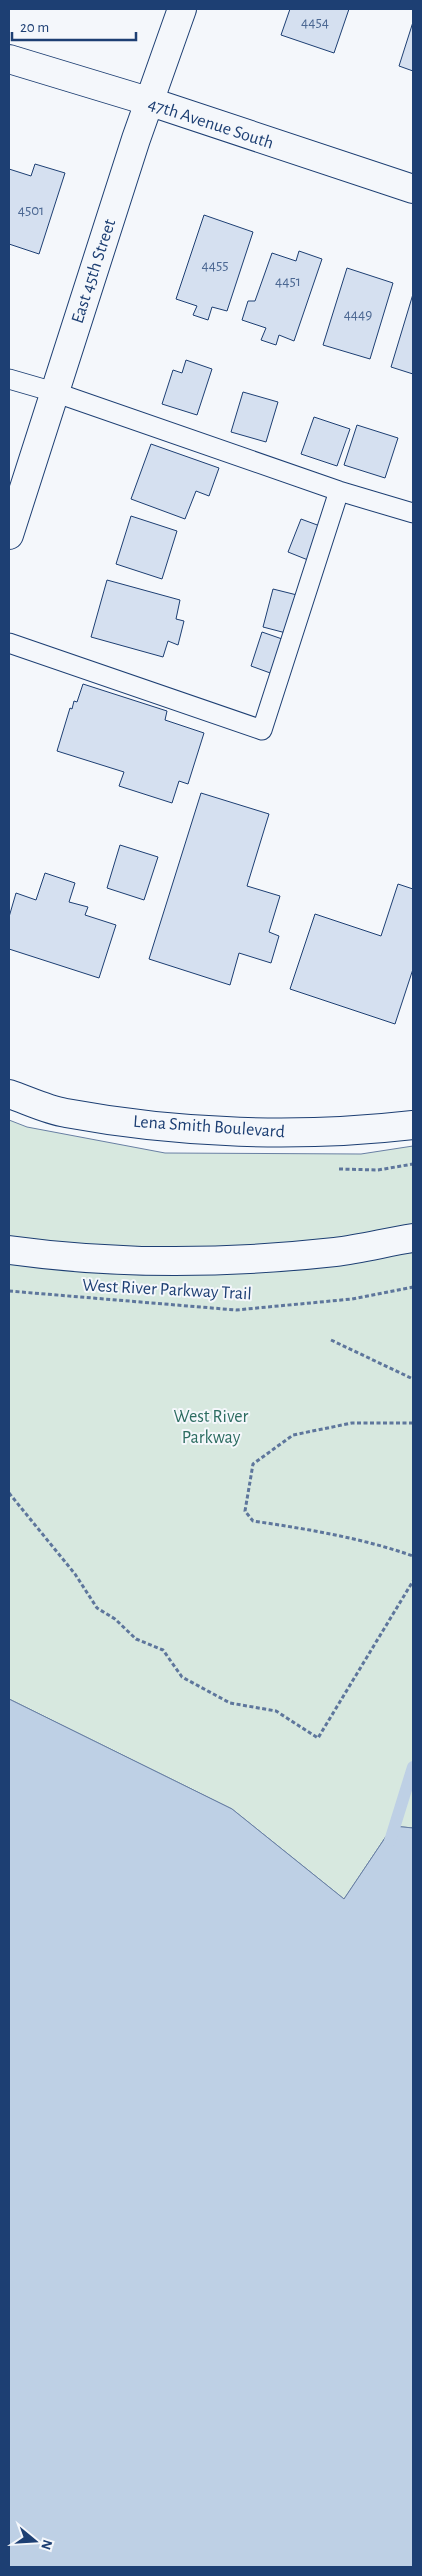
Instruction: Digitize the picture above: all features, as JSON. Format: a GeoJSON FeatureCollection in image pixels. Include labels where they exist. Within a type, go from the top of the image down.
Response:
{"type":"FeatureCollection","features":[{"type":"Feature","properties":{"kind":"street","name":"East 45th Street"},"geometry":{"type":"LineString","coordinates":[[9,535],[136,139],[151,102],[182,9]]}},
{"type":"Feature","properties":{"kind":"street","name":"47th Avenue South"},"geometry":{"type":"LineString","coordinates":[[9,59],[151,102],[413,189]]}},
{"type":"Feature","properties":{"kind":"street","name":"Lena Smith Boulevard"},"geometry":{"type":"LineString","coordinates":[[9,1094],[64,1113],[167,1126],[286,1132],[413,1124]]}},
{"type":"Feature","properties":{"kind":"street"},"geometry":{"type":"LineString","coordinates":[[9,1250],[96,1260],[182,1262],[336,1252],[413,1238]]}},
{"type":"Feature","properties":{"kind":"lane"},"geometry":{"type":"LineString","coordinates":[[9,379],[54,392],[339,491],[413,513]]}},
{"type":"Feature","properties":{"kind":"lane"},"geometry":{"type":"LineString","coordinates":[[9,643],[262,730],[339,491]]}},
{"type":"Feature","properties":{"kind":"path","name":"West River Parkway Trail"},"geometry":{"type":"LineString","coordinates":[[9,1290],[236,1310],[352,1299],[413,1288]]}},
{"type":"Feature","properties":{"kind":"path"},"geometry":{"type":"LineString","coordinates":[[331,1340],[413,1378]]}},
{"type":"Feature","properties":{"kind":"path"},"geometry":{"type":"LineString","coordinates":[[413,1423],[352,1424],[292,1435],[253,1464],[245,1511],[253,1521],[324,1533],[388,1547],[413,1556]]}},
{"type":"Feature","properties":{"kind":"path"},"geometry":{"type":"LineString","coordinates":[[9,1493],[75,1574],[97,1608],[115,1619],[136,1639],[163,1650],[182,1678],[230,1704],[276,1711],[318,1738],[413,1580]]}},
{"type":"Feature","properties":{"kind":"green space","name":"West River Parkway"},"geometry":{"type":"Polygon","coordinates":[[[9,1120],[27,1127],[165,1153],[361,1154],[413,1146],[413,1828],[393,1826],[344,1899],[232,1809],[9,1699],[9,1120]]]}},
{"type":"Feature","properties":{"kind":"water"},"geometry":{"type":"Polygon","coordinates":[[[9,1699],[232,1809],[344,1899],[393,1826],[413,1828],[413,2567],[9,2567],[9,1699]]]}},
{"type":"Feature","properties":{"kind":"building"},"geometry":{"type":"Polygon","coordinates":[[[290,9],[349,9],[334,53],[281,35],[290,9]]]}},
{"type":"Feature","properties":{"kind":"building"},"geometry":{"type":"Polygon","coordinates":[[[413,22],[413,71],[399,66],[413,22]]]}},
{"type":"Feature","properties":{"kind":"building"},"geometry":{"type":"Polygon","coordinates":[[[35,164],[65,173],[39,254],[9,244],[9,169],[31,176],[35,164]]]}},
{"type":"Feature","properties":{"kind":"building"},"geometry":{"type":"Polygon","coordinates":[[[204,215],[253,232],[227,311],[212,307],[208,320],[193,315],[197,306],[176,299],[204,215]]]}},
{"type":"Feature","properties":{"kind":"building"},"geometry":{"type":"Polygon","coordinates":[[[299,251],[322,259],[294,341],[279,335],[276,345],[261,340],[266,328],[242,320],[248,301],[255,301],[272,253],[296,261],[299,251]]]}},
{"type":"Feature","properties":{"kind":"building"},"geometry":{"type":"Polygon","coordinates":[[[347,268],[393,283],[370,359],[323,345],[347,268]]]}},
{"type":"Feature","properties":{"kind":"building"},"geometry":{"type":"Polygon","coordinates":[[[413,294],[413,374],[391,367],[413,294]]]}},
{"type":"Feature","properties":{"kind":"building"},"geometry":{"type":"Polygon","coordinates":[[[186,360],[212,369],[197,415],[162,404],[173,370],[182,373],[186,360]]]}},
{"type":"Feature","properties":{"kind":"building"},"geometry":{"type":"Polygon","coordinates":[[[243,392],[278,402],[266,442],[231,432],[243,392]]]}},
{"type":"Feature","properties":{"kind":"building"},"geometry":{"type":"Polygon","coordinates":[[[314,417],[350,429],[337,466],[301,454],[314,417]]]}},
{"type":"Feature","properties":{"kind":"building"},"geometry":{"type":"Polygon","coordinates":[[[357,425],[398,438],[385,478],[344,465],[357,425]]]}},
{"type":"Feature","properties":{"kind":"building"},"geometry":{"type":"Polygon","coordinates":[[[151,444],[219,468],[209,496],[196,491],[185,519],[131,499],[151,444]]]}},
{"type":"Feature","properties":{"kind":"building"},"geometry":{"type":"Polygon","coordinates":[[[131,516],[177,531],[162,579],[116,564],[131,516]]]}},
{"type":"Feature","properties":{"kind":"building"},"geometry":{"type":"Polygon","coordinates":[[[301,519],[320,526],[308,560],[288,552],[301,519]]]}},
{"type":"Feature","properties":{"kind":"building"},"geometry":{"type":"Polygon","coordinates":[[[107,580],[180,600],[176,619],[184,621],[178,645],[168,641],[163,657],[91,637],[107,580]]]}},
{"type":"Feature","properties":{"kind":"building"},"geometry":{"type":"Polygon","coordinates":[[[273,589],[297,595],[286,633],[263,627],[273,589]]]}},
{"type":"Feature","properties":{"kind":"building"},"geometry":{"type":"Polygon","coordinates":[[[262,632],[285,640],[273,674],[251,666],[262,632]]]}},
{"type":"Feature","properties":{"kind":"building"},"geometry":{"type":"Polygon","coordinates":[[[83,684],[167,711],[165,720],[204,733],[188,784],[179,781],[172,803],[119,786],[124,772],[57,751],[70,708],[72,709],[74,701],[77,702],[83,684]]]}},
{"type":"Feature","properties":{"kind":"building"},"geometry":{"type":"Polygon","coordinates":[[[201,793],[269,814],[247,886],[280,896],[269,932],[279,936],[271,963],[239,953],[230,985],[149,959],[201,793]]]}},
{"type":"Feature","properties":{"kind":"building"},"geometry":{"type":"Polygon","coordinates":[[[120,845],[158,857],[144,900],[107,888],[120,845]]]}},
{"type":"Feature","properties":{"kind":"building"},"geometry":{"type":"Polygon","coordinates":[[[45,873],[75,883],[69,902],[88,907],[85,915],[116,925],[99,978],[9,949],[9,917],[16,893],[36,900],[45,873]]]}},
{"type":"Feature","properties":{"kind":"building"},"geometry":{"type":"Polygon","coordinates":[[[398,884],[413,889],[413,969],[395,1024],[290,989],[315,914],[381,936],[398,884]]]}},
{"type":"Feature","properties":{"kind":"waterway"},"geometry":{"type":"LineString","coordinates":[[390,1841],[413,1767]]}}]}
